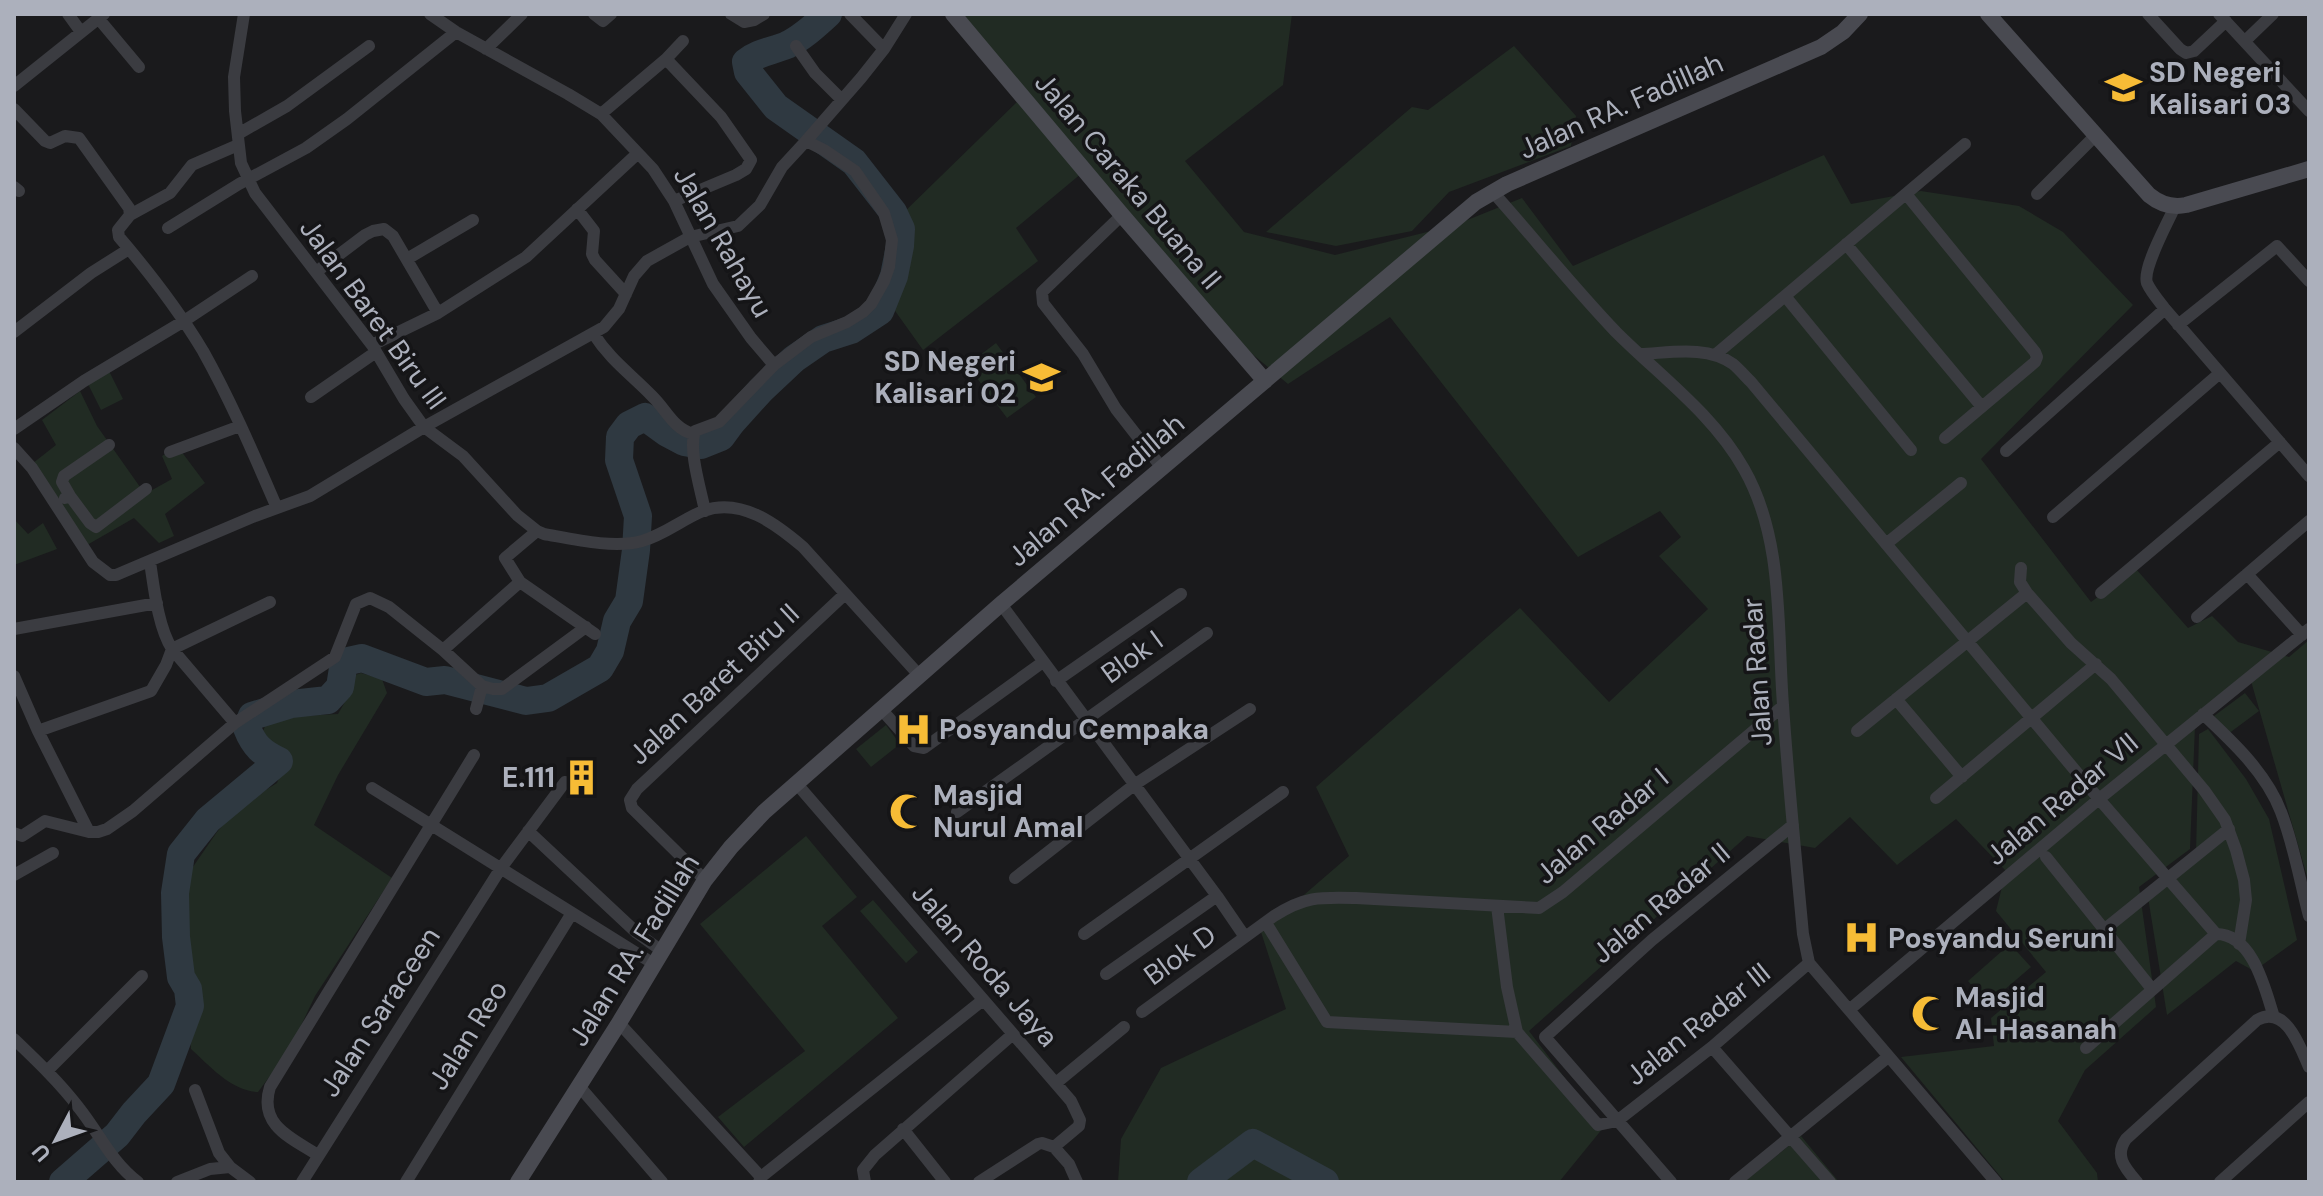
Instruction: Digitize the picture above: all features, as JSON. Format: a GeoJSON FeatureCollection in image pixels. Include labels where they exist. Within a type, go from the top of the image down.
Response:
{"type":"FeatureCollection","features":[{"type":"Feature","properties":{"kind":"main road","name":"Jalan Caraka Buana II"},"geometry":{"type":"LineString","coordinates":[[953,14],[1265,381]]}},
{"type":"Feature","properties":{"kind":"main road","name":"Jalan RA. Fadillah"},"geometry":{"type":"LineString","coordinates":[[518,1182],[705,880],[738,840],[796,783],[919,675],[1476,202],[1492,191],[1821,47],[1843,32],[1860,14]]}},
{"type":"Feature","properties":{"kind":"main road"},"geometry":{"type":"LineString","coordinates":[[1988,14],[2149,195],[2161,203],[2175,206],[2195,203],[2309,169]]}},
{"type":"Feature","properties":{"kind":"street"},"geometry":{"type":"LineString","coordinates":[[68,14],[81,32]]}},
{"type":"Feature","properties":{"kind":"street","name":"Jalan Baret Biru III"},"geometry":{"type":"LineString","coordinates":[[244,14],[234,77],[241,163],[255,193],[374,348],[424,427],[463,456],[517,515],[537,531],[578,540],[640,542],[705,511],[721,507],[740,508],[770,522],[803,547],[919,675]]}},
{"type":"Feature","properties":{"kind":"street","name":"Jalan Rahayu"},"geometry":{"type":"LineString","coordinates":[[430,14],[456,32],[601,114],[653,169],[674,201],[721,297],[774,365]]}},
{"type":"Feature","properties":{"kind":"street"},"geometry":{"type":"LineString","coordinates":[[486,49],[522,14]]}},
{"type":"Feature","properties":{"kind":"street"},"geometry":{"type":"LineString","coordinates":[[594,14],[603,21],[611,14]]}},
{"type":"Feature","properties":{"kind":"street"},"geometry":{"type":"LineString","coordinates":[[731,14],[744,22],[764,14]]}},
{"type":"Feature","properties":{"kind":"street"},"geometry":{"type":"LineString","coordinates":[[850,14],[884,49]]}},
{"type":"Feature","properties":{"kind":"street"},"geometry":{"type":"LineString","coordinates":[[14,448],[32,468],[93,562],[110,575],[150,562],[310,496],[424,427],[604,327],[613,318],[634,276],[647,261],[690,237],[729,230],[745,221],[760,205],[782,167],[884,49],[906,14]]}},
{"type":"Feature","properties":{"kind":"street"},"geometry":{"type":"LineString","coordinates":[[2148,14],[2186,53],[2194,51],[2222,18],[2309,111]]}},
{"type":"Feature","properties":{"kind":"street"},"geometry":{"type":"LineString","coordinates":[[2245,41],[2273,14]]}},
{"type":"Feature","properties":{"kind":"street"},"geometry":{"type":"LineString","coordinates":[[14,85],[101,16],[139,67]]}},
{"type":"Feature","properties":{"kind":"street"},"geometry":{"type":"LineString","coordinates":[[168,228],[306,148],[456,32]]}},
{"type":"Feature","properties":{"kind":"street"},"geometry":{"type":"LineString","coordinates":[[601,114],[683,41]]}},
{"type":"Feature","properties":{"kind":"street"},"geometry":{"type":"LineString","coordinates":[[277,508],[217,377],[184,321],[117,232],[130,215],[170,193],[192,165],[298,99],[369,46]]}},
{"type":"Feature","properties":{"kind":"street"},"geometry":{"type":"LineString","coordinates":[[796,46],[815,73],[841,99]]}},
{"type":"Feature","properties":{"kind":"street"},"geometry":{"type":"LineString","coordinates":[[666,59],[721,117],[751,160],[746,169],[736,175],[674,201]]}},
{"type":"Feature","properties":{"kind":"street"},"geometry":{"type":"LineString","coordinates":[[14,109],[45,141],[54,142],[65,136],[79,138],[129,208],[130,215]]}},
{"type":"Feature","properties":{"kind":"street"},"geometry":{"type":"LineString","coordinates":[[2037,194],[2096,135]]}},
{"type":"Feature","properties":{"kind":"street"},"geometry":{"type":"LineString","coordinates":[[705,511],[693,442],[699,429],[719,422],[774,365],[819,332],[847,322],[863,312],[878,293],[889,267],[892,240],[884,213],[855,171],[809,137]]}},
{"type":"Feature","properties":{"kind":"street"},"geometry":{"type":"LineString","coordinates":[[1715,355],[1965,144]]}},
{"type":"Feature","properties":{"kind":"street"},"geometry":{"type":"LineString","coordinates":[[311,397],[374,348],[438,313],[537,249],[637,154]]}},
{"type":"Feature","properties":{"kind":"street","name":"Jalan Radar"},"geometry":{"type":"LineString","coordinates":[[1492,191],[1565,277],[1714,426],[1742,465],[1760,502],[1772,545],[1793,825],[1803,934],[1809,963]]}},
{"type":"Feature","properties":{"kind":"street"},"geometry":{"type":"LineString","coordinates":[[1906,194],[2037,355],[2035,362],[1945,438]]}},
{"type":"Feature","properties":{"kind":"street"},"geometry":{"type":"LineString","coordinates":[[2175,206],[2146,273],[2149,286],[2178,325],[2309,476]]}},
{"type":"Feature","properties":{"kind":"street"},"geometry":{"type":"LineString","coordinates":[[577,209],[594,231],[592,254],[595,260],[626,294]]}},
{"type":"Feature","properties":{"kind":"street"},"geometry":{"type":"LineString","coordinates":[[1122,215],[1041,296],[1043,303],[1083,354],[1116,409],[1162,468]]}},
{"type":"Feature","properties":{"kind":"street"},"geometry":{"type":"LineString","coordinates":[[407,259],[473,220]]}},
{"type":"Feature","properties":{"kind":"street"},"geometry":{"type":"LineString","coordinates":[[316,272],[365,235],[379,229],[390,233],[438,313]]}},
{"type":"Feature","properties":{"kind":"street"},"geometry":{"type":"LineString","coordinates":[[1846,244],[1982,407]]}},
{"type":"Feature","properties":{"kind":"street"},"geometry":{"type":"LineString","coordinates":[[2178,325],[2277,246],[2309,281]]}},
{"type":"Feature","properties":{"kind":"street"},"geometry":{"type":"LineString","coordinates":[[14,332],[91,273],[129,249]]}},
{"type":"Feature","properties":{"kind":"street"},"geometry":{"type":"LineString","coordinates":[[14,429],[84,381],[252,276]]}},
{"type":"Feature","properties":{"kind":"street"},"geometry":{"type":"LineString","coordinates":[[1785,296],[1911,450]]}},
{"type":"Feature","properties":{"kind":"street"},"geometry":{"type":"LineString","coordinates":[[2006,451],[2165,309]]}},
{"type":"Feature","properties":{"kind":"street"},"geometry":{"type":"LineString","coordinates":[[593,333],[610,358],[654,397],[693,442]]}},
{"type":"Feature","properties":{"kind":"street"},"geometry":{"type":"LineString","coordinates":[[1640,354],[1689,352],[1715,355],[1732,363],[1751,382],[2099,799],[2216,934],[2227,936],[2239,944],[2252,961],[2274,1017],[2295,1036],[2309,1067]]}},
{"type":"Feature","properties":{"kind":"street"},"geometry":{"type":"LineString","coordinates":[[2053,517],[2220,373]]}},
{"type":"Feature","properties":{"kind":"street"},"geometry":{"type":"LineString","coordinates":[[170,452],[240,426]]}},
{"type":"Feature","properties":{"kind":"street"},"geometry":{"type":"LineString","coordinates":[[2101,593],[2280,442]]}},
{"type":"Feature","properties":{"kind":"street"},"geometry":{"type":"LineString","coordinates":[[109,445],[64,476],[62,482],[90,523],[96,527],[146,489]]}},
{"type":"Feature","properties":{"kind":"street"},"geometry":{"type":"LineString","coordinates":[[1886,544],[1961,483]]}},
{"type":"Feature","properties":{"kind":"street"},"geometry":{"type":"LineString","coordinates":[[56,504],[70,496]]}},
{"type":"Feature","properties":{"kind":"street"},"geometry":{"type":"LineString","coordinates":[[2197,617],[2309,521]]}},
{"type":"Feature","properties":{"kind":"street"},"geometry":{"type":"LineString","coordinates":[[14,833],[22,836],[45,821],[89,832],[107,829],[133,811],[235,723],[335,657],[356,604],[370,598],[443,650],[482,689],[502,689],[591,630],[520,582],[505,558],[537,531]]}},
{"type":"Feature","properties":{"kind":"street"},"geometry":{"type":"LineString","coordinates":[[150,562],[167,642],[235,723]]}},
{"type":"Feature","properties":{"kind":"street"},"geometry":{"type":"LineString","coordinates":[[2021,568],[2020,582],[2027,593],[2071,643],[2111,679],[2214,804],[2229,829],[2241,865],[2246,900],[2239,944]]}},
{"type":"Feature","properties":{"kind":"street"},"geometry":{"type":"LineString","coordinates":[[2247,574],[2306,632]]}},
{"type":"Feature","properties":{"kind":"street"},"geometry":{"type":"LineString","coordinates":[[443,650],[520,582]]}},
{"type":"Feature","properties":{"kind":"street"},"geometry":{"type":"LineString","coordinates":[[1857,731],[2027,593]]}},
{"type":"Feature","properties":{"kind":"street","name":"Jalan Baret Biru II"},"geometry":{"type":"LineString","coordinates":[[705,880],[632,808],[630,800],[637,789],[845,594]]}},
{"type":"Feature","properties":{"kind":"street"},"geometry":{"type":"LineString","coordinates":[[1056,681],[1181,594]]}},
{"type":"Feature","properties":{"kind":"street"},"geometry":{"type":"LineString","coordinates":[[38,731],[146,695],[159,680],[172,649],[270,602]]}},
{"type":"Feature","properties":{"kind":"street"},"geometry":{"type":"LineString","coordinates":[[14,629],[157,603]]}},
{"type":"Feature","properties":{"kind":"street"},"geometry":{"type":"LineString","coordinates":[[1001,604],[1245,937]]}},
{"type":"Feature","properties":{"kind":"street","name":"Jalan Radar VII"},"geometry":{"type":"LineString","coordinates":[[1849,1010],[2099,799],[2306,632]]}},
{"type":"Feature","properties":{"kind":"street","name":"Blok I"},"geometry":{"type":"LineString","coordinates":[[957,812],[1207,633]]}},
{"type":"Feature","properties":{"kind":"street"},"geometry":{"type":"LineString","coordinates":[[881,709],[914,746],[924,748],[1043,662]]}},
{"type":"Feature","properties":{"kind":"street"},"geometry":{"type":"LineString","coordinates":[[1936,798],[2096,664]]}},
{"type":"Feature","properties":{"kind":"street"},"geometry":{"type":"LineString","coordinates":[[14,676],[89,832]]}},
{"type":"Feature","properties":{"kind":"street"},"geometry":{"type":"LineString","coordinates":[[476,709],[482,689]]}},
{"type":"Feature","properties":{"kind":"street"},"geometry":{"type":"LineString","coordinates":[[1896,699],[1962,777]]}},
{"type":"Feature","properties":{"kind":"street","name":"Jalan Radar I"},"geometry":{"type":"LineString","coordinates":[[1245,937],[1296,903],[1317,898],[1533,909],[1553,899],[1783,706]]}},
{"type":"Feature","properties":{"kind":"street"},"geometry":{"type":"LineString","coordinates":[[1015,878],[1134,785],[1250,709]]}},
{"type":"Feature","properties":{"kind":"street"},"geometry":{"type":"LineString","coordinates":[[2203,714],[2244,755],[2274,797],[2282,813],[2309,916]]}},
{"type":"Feature","properties":{"kind":"street"},"geometry":{"type":"LineString","coordinates":[[318,1155],[273,1124],[268,1108],[268,1091],[474,755]]}},
{"type":"Feature","properties":{"kind":"street","name":"Jalan Saraceen"},"geometry":{"type":"LineString","coordinates":[[302,1182],[501,868],[565,782]]}},
{"type":"Feature","properties":{"kind":"street","name":"Jalan Roda Jaya"},"geometry":{"type":"LineString","coordinates":[[796,783],[1071,1101],[1080,1120],[1079,1126],[1054,1147]]}},
{"type":"Feature","properties":{"kind":"street"},"geometry":{"type":"LineString","coordinates":[[372,788],[572,913],[658,957]]}},
{"type":"Feature","properties":{"kind":"street"},"geometry":{"type":"LineString","coordinates":[[1084,934],[1283,792]]}},
{"type":"Feature","properties":{"kind":"street","name":"Jalan Radar II"},"geometry":{"type":"LineString","coordinates":[[1617,1121],[1546,1039],[1546,1035],[1652,940],[1793,825]]}},
{"type":"Feature","properties":{"kind":"street"},"geometry":{"type":"LineString","coordinates":[[2105,929],[2229,829]]}},
{"type":"Feature","properties":{"kind":"street"},"geometry":{"type":"LineString","coordinates":[[528,831],[637,933],[658,957]]}},
{"type":"Feature","properties":{"kind":"street"},"geometry":{"type":"LineString","coordinates":[[14,875],[53,853]]}},
{"type":"Feature","properties":{"kind":"street"},"geometry":{"type":"LineString","coordinates":[[2046,857],[2152,989]]}},
{"type":"Feature","properties":{"kind":"street"},"geometry":{"type":"LineString","coordinates":[[1106,974],[1217,896]]}},
{"type":"Feature","properties":{"kind":"street"},"geometry":{"type":"LineString","coordinates":[[1497,906],[1507,987],[1517,1032],[1596,1124],[1617,1121],[1671,1182]]}},
{"type":"Feature","properties":{"kind":"street","name":"Jalan Reo"},"geometry":{"type":"LineString","coordinates":[[406,1182],[572,913]]}},
{"type":"Feature","properties":{"kind":"street"},"geometry":{"type":"LineString","coordinates":[[1266,923],[1327,1022],[1517,1032]]}},
{"type":"Feature","properties":{"kind":"street"},"geometry":{"type":"LineString","coordinates":[[2086,1048],[2216,934]]}},
{"type":"Feature","properties":{"kind":"street","name":"Blok D"},"geometry":{"type":"LineString","coordinates":[[1142,1012],[1245,937]]}},
{"type":"Feature","properties":{"kind":"street"},"geometry":{"type":"LineString","coordinates":[[1809,963],[1996,1182]]}},
{"type":"Feature","properties":{"kind":"street","name":"Jalan Radar III"},"geometry":{"type":"LineString","coordinates":[[1617,1121],[1712,1047],[1809,963]]}},
{"type":"Feature","properties":{"kind":"street"},"geometry":{"type":"LineString","coordinates":[[47,1071],[142,976]]}},
{"type":"Feature","properties":{"kind":"street"},"geometry":{"type":"LineString","coordinates":[[619,1023],[760,1180],[983,1000]]}},
{"type":"Feature","properties":{"kind":"street"},"geometry":{"type":"LineString","coordinates":[[2137,1182],[2121,1159],[2121,1148],[2126,1139],[2252,1024],[2261,1017],[2274,1017]]}},
{"type":"Feature","properties":{"kind":"street"},"geometry":{"type":"LineString","coordinates":[[1056,1083],[1124,1027]]}},
{"type":"Feature","properties":{"kind":"street"},"geometry":{"type":"LineString","coordinates":[[865,1182],[863,1170],[867,1163],[1013,1034]]}},
{"type":"Feature","properties":{"kind":"street"},"geometry":{"type":"LineString","coordinates":[[14,1039],[79,1108],[124,1172],[138,1182]]}},
{"type":"Feature","properties":{"kind":"street"},"geometry":{"type":"LineString","coordinates":[[1712,1047],[1830,1182]]}},
{"type":"Feature","properties":{"kind":"street"},"geometry":{"type":"LineString","coordinates":[[1735,1182],[1888,1057]]}},
{"type":"Feature","properties":{"kind":"street"},"geometry":{"type":"LineString","coordinates":[[579,1086],[662,1182]]}},
{"type":"Feature","properties":{"kind":"street"},"geometry":{"type":"LineString","coordinates":[[195,1090],[219,1153],[230,1167],[250,1182]]}},
{"type":"Feature","properties":{"kind":"street"},"geometry":{"type":"LineString","coordinates":[[2220,1182],[2309,1102]]}},
{"type":"Feature","properties":{"kind":"street"},"geometry":{"type":"LineString","coordinates":[[903,1129],[945,1182]]}},
{"type":"Feature","properties":{"kind":"street"},"geometry":{"type":"LineString","coordinates":[[979,1182],[1039,1143],[1054,1147],[1069,1164],[1077,1182]]}},
{"type":"Feature","properties":{"kind":"street"},"geometry":{"type":"LineString","coordinates":[[177,1182],[214,1168],[230,1167]]}},
{"type":"Feature","properties":{"kind":"street"},"geometry":{"type":"LineString","coordinates":[[230,1167],[236,1182]]}},
{"type":"Feature","properties":{"kind":"street"},"geometry":{"type":"LineString","coordinates":[[114,1182],[124,1172]]}},
{"type":"Feature","properties":{"kind":"shaded area"},"geometry":{"type":"Polygon","coordinates":[[[962,14],[1292,14],[1283,85],[1185,161],[1244,232],[1335,255],[1455,225],[1522,198],[1573,266],[1824,155],[1851,204],[1921,191],[2019,206],[2063,232],[2133,305],[1981,459],[2091,602],[2136,569],[2188,628],[2212,616],[2238,642],[2289,657],[2309,640],[2309,883],[2251,681],[2195,726],[2190,849],[2139,887],[2156,1007],[2085,1070],[2058,1121],[2097,1173],[2098,1182],[2005,1182],[1901,1057],[1994,1046],[1991,1018],[2046,972],[1996,911],[2006,871],[1956,819],[1897,865],[1850,817],[1815,848],[1747,836],[1529,1031],[1603,1128],[1559,1182],[1118,1182],[1121,1139],[1161,1068],[1286,1009],[1261,932],[1349,856],[1316,787],[1520,608],[1609,702],[1708,609],[1659,556],[1681,537],[1660,511],[1578,557],[1390,317],[1288,384],[1208,317],[1088,168],[1016,228],[1038,261],[923,350],[888,301],[902,251],[898,218],[1023,96],[962,14]]]}},
{"type":"Feature","properties":{"kind":"shaded area"},"geometry":{"type":"Polygon","coordinates":[[[1514,46],[1576,116],[1571,146],[1449,192],[1412,231],[1336,246],[1266,232],[1412,107],[1428,110],[1514,46]]]}},
{"type":"Feature","properties":{"kind":"shaded area"},"geometry":{"type":"Polygon","coordinates":[[[996,343],[1036,397],[1007,418],[967,365],[996,343]]]}},
{"type":"Feature","properties":{"kind":"shaded area"},"geometry":{"type":"Polygon","coordinates":[[[109,371],[123,399],[101,410],[87,382],[109,371]]]}},
{"type":"Feature","properties":{"kind":"shaded area"},"geometry":{"type":"Polygon","coordinates":[[[80,391],[97,426],[145,494],[172,479],[162,456],[178,447],[205,483],[165,514],[174,536],[159,543],[134,518],[87,545],[28,467],[56,445],[42,420],[80,391]]]}},
{"type":"Feature","properties":{"kind":"shaded area"},"geometry":{"type":"Polygon","coordinates":[[[14,519],[28,534],[43,523],[57,549],[14,565],[14,519]]]}},
{"type":"Feature","properties":{"kind":"shaded area"},"geometry":{"type":"Polygon","coordinates":[[[361,673],[382,679],[387,693],[338,775],[314,825],[392,878],[315,996],[290,1049],[258,1092],[248,1091],[222,1076],[191,1049],[194,1018],[186,902],[188,874],[238,807],[277,783],[284,765],[270,756],[260,738],[266,724],[284,717],[338,714],[346,700],[347,678],[361,673]]]}},
{"type":"Feature","properties":{"kind":"shaded area"},"geometry":{"type":"Polygon","coordinates":[[[2245,693],[2259,711],[2228,734],[2214,716],[2245,693]]]}},
{"type":"Feature","properties":{"kind":"shaded area"},"geometry":{"type":"Polygon","coordinates":[[[886,725],[900,744],[871,767],[856,749],[886,725]]]}},
{"type":"Feature","properties":{"kind":"shaded area"},"geometry":{"type":"Polygon","coordinates":[[[2208,729],[2246,779],[2269,819],[2297,940],[2254,971],[2236,961],[2167,1015],[2147,891],[2196,853],[2199,734],[2208,729]]]}},
{"type":"Feature","properties":{"kind":"shaded area"},"geometry":{"type":"Polygon","coordinates":[[[806,836],[857,897],[822,926],[898,1018],[744,1147],[718,1117],[805,1051],[700,924],[806,836]]]}},
{"type":"Feature","properties":{"kind":"shaded area"},"geometry":{"type":"Polygon","coordinates":[[[873,900],[918,952],[906,963],[860,911],[873,900]]]}},
{"type":"Feature","properties":{"kind":"shaded area"},"geometry":{"type":"Polygon","coordinates":[[[2010,944],[2031,967],[1988,1004],[1968,981],[2010,944]]]}},
{"type":"Feature","properties":{"kind":"shaded area"},"geometry":{"type":"Polygon","coordinates":[[[1801,1136],[1839,1182],[1744,1182],[1801,1136]]]}},
{"type":"Feature","properties":{"kind":"waterway"},"geometry":{"type":"LineString","coordinates":[[63,1182],[117,1135],[161,1084],[190,1006],[188,989],[181,977],[176,937],[175,893],[181,854],[208,820],[279,761],[263,752],[253,740],[247,728],[252,716],[291,704],[328,700],[340,687],[344,662],[362,658],[426,682],[445,680],[526,701],[548,698],[600,668],[610,651],[617,621],[629,601],[636,550],[638,516],[619,460],[620,437],[629,425],[645,417],[684,442],[701,445],[721,437],[761,390],[794,359],[823,339],[851,330],[880,311],[894,276],[900,246],[901,229],[893,212],[854,162],[776,107],[748,72],[746,62],[793,42],[828,14]]}},
{"type":"Feature","properties":{"kind":"waterway"},"geometry":{"type":"LineString","coordinates":[[1201,1182],[1253,1143],[1325,1182]]}},
{"type":"Feature","properties":{"kind":"place","name":"SD Negeri Kalisari 03"},"geometry":{"type":"Point","coordinates":[2123,88]}},
{"type":"Feature","properties":{"kind":"place","name":"SD Negeri Kalisari 02"},"geometry":{"type":"Point","coordinates":[1042,377]}},
{"type":"Feature","properties":{"kind":"place","name":"Posyandu Cempaka"},"geometry":{"type":"Point","coordinates":[913,729]}},
{"type":"Feature","properties":{"kind":"place","name":"E.111"},"geometry":{"type":"Point","coordinates":[581,777]}},
{"type":"Feature","properties":{"kind":"place","name":"Masjid Nurul Amal"},"geometry":{"type":"Point","coordinates":[907,811]}},
{"type":"Feature","properties":{"kind":"place","name":"Posyandu Seruni"},"geometry":{"type":"Point","coordinates":[1862,938]}},
{"type":"Feature","properties":{"kind":"place","name":"Masjid Al-Hasanah"},"geometry":{"type":"Point","coordinates":[1929,1013]}}]}
